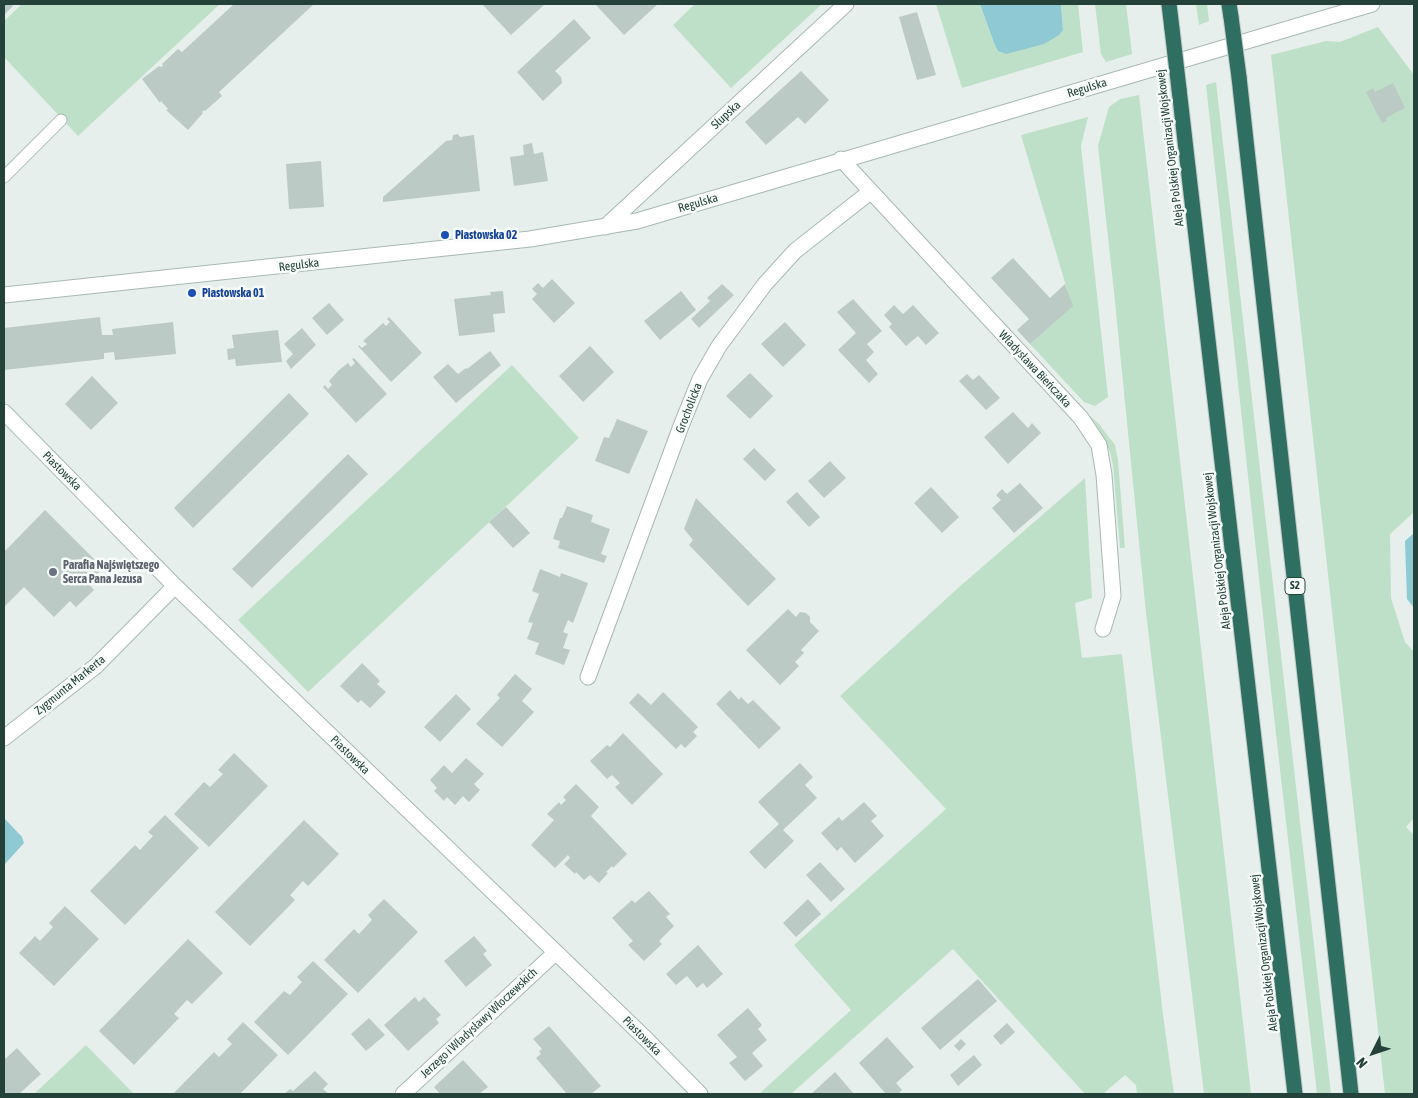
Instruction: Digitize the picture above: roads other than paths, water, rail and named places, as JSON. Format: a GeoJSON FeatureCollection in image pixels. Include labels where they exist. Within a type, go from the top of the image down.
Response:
{"type":"FeatureCollection","features":[{"type":"Feature","properties":{"kind":"highway","name":"Aleja Polskiej Organizacji Wojskowej"},"geometry":{"type":"LineString","coordinates":[[1169,4],[1295,1094]]}},
{"type":"Feature","properties":{"kind":"highway","name":"S2"},"geometry":{"type":"LineString","coordinates":[[1230,11],[1239,78],[1351,1094]]}},
{"type":"Feature","properties":{"kind":"street","name":"Słupska"},"geometry":{"type":"LineString","coordinates":[[605,227],[846,4]]}},
{"type":"Feature","properties":{"kind":"street","name":"Regulska"},"geometry":{"type":"LineString","coordinates":[[4,295],[530,239],[637,221],[841,159],[1372,4]]}},
{"type":"Feature","properties":{"kind":"street","name":"Władysława Bieńczaka"},"geometry":{"type":"LineString","coordinates":[[841,159],[1081,418],[1099,445],[1104,475],[1113,596],[1103,629]]}},
{"type":"Feature","properties":{"kind":"street","name":"Grocholicka"},"geometry":{"type":"LineString","coordinates":[[588,677],[681,426],[700,379],[719,346],[765,284],[795,251],[870,192]]}},
{"type":"Feature","properties":{"kind":"street","name":"Piastowska"},"geometry":{"type":"LineString","coordinates":[[4,412],[175,586],[646,1039],[700,1094]]}},
{"type":"Feature","properties":{"kind":"street","name":"Zygmunta Markerta"},"geometry":{"type":"LineString","coordinates":[[4,738],[96,666],[175,586]]}},
{"type":"Feature","properties":{"kind":"street","name":"Jerzego i Władysławy Włoczewskich"},"geometry":{"type":"LineString","coordinates":[[403,1094],[555,953]]}},
{"type":"Feature","properties":{"kind":"lane"},"geometry":{"type":"LineString","coordinates":[[4,177],[61,120]]}},
{"type":"Feature","properties":{"kind":"water"},"geometry":{"type":"Polygon","coordinates":[[[980,4],[1061,4],[1063,30],[1059,35],[1044,44],[1006,54],[998,51],[980,4]]]}},
{"type":"Feature","properties":{"kind":"water"},"geometry":{"type":"Polygon","coordinates":[[[1414,533],[1414,608],[1407,599],[1405,541],[1414,533]]]}},
{"type":"Feature","properties":{"kind":"water"},"geometry":{"type":"Polygon","coordinates":[[[4,818],[22,837],[24,843],[4,865],[4,818]]]}},
{"type":"Feature","properties":{"kind":"place","name":"Piastowska 02"},"geometry":{"type":"Point","coordinates":[445,235]}},
{"type":"Feature","properties":{"kind":"place","name":"Piastowska 01"},"geometry":{"type":"Point","coordinates":[192,293]}},
{"type":"Feature","properties":{"kind":"place","name":"Parafia Najświętszego Serca Pana Jezusa"},"geometry":{"type":"Point","coordinates":[53,572]}}]}
